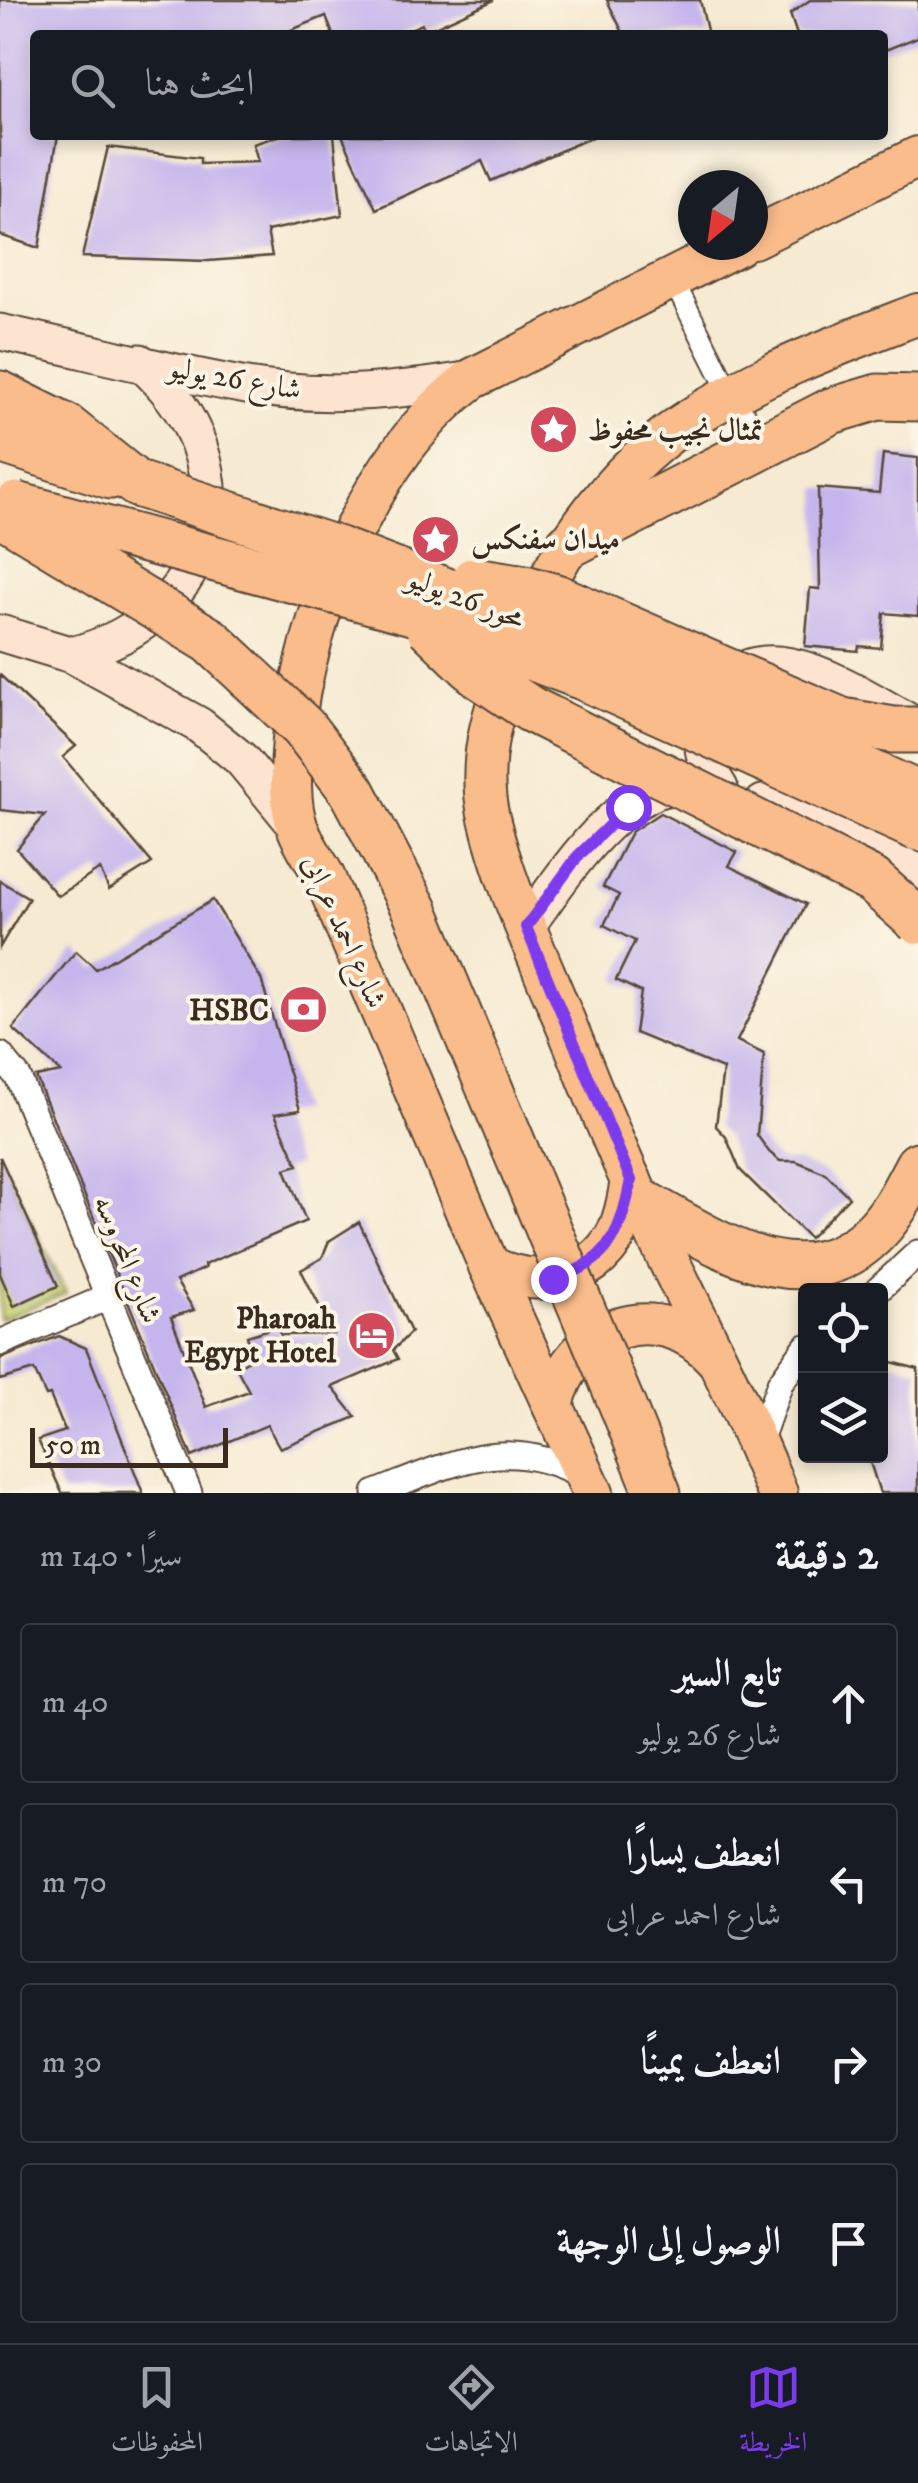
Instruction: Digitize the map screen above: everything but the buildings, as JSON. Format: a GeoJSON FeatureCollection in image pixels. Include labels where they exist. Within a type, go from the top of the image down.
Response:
{"type":"FeatureCollection","features":[{"type":"Feature","properties":{"kind":"highway"},"geometry":{"type":"LineString","coordinates":[[0,394],[66,427],[137,484]]}},
{"type":"Feature","properties":{"kind":"highway"},"geometry":{"type":"LineString","coordinates":[[570,545],[854,402],[878,397],[918,398]]}},
{"type":"Feature","properties":{"kind":"highway","name":"محور 26 يوليو"},"geometry":{"type":"LineString","coordinates":[[0,440],[137,484],[418,597],[583,677],[918,828]]}},
{"type":"Feature","properties":{"kind":"highway","name":"محور 26 يوليو"},"geometry":{"type":"LineString","coordinates":[[0,501],[418,597],[590,646],[918,794]]}},
{"type":"Feature","properties":{"kind":"highway"},"geometry":{"type":"LineString","coordinates":[[0,513],[211,641],[303,727],[353,792],[415,910],[658,1493]]}},
{"type":"Feature","properties":{"kind":"highway"},"geometry":{"type":"LineString","coordinates":[[918,728],[880,729],[842,720],[540,592],[493,582],[418,597],[469,666],[530,708],[861,874],[895,897],[918,921]]}},
{"type":"Feature","properties":{"kind":"highway"},"geometry":{"type":"LineString","coordinates":[[636,1190],[746,1257],[765,1263],[807,1266],[846,1254],[871,1236],[890,1213],[918,1165]]}},
{"type":"Feature","properties":{"kind":"main road"},"geometry":{"type":"LineString","coordinates":[[768,231],[918,156]]}},
{"type":"Feature","properties":{"kind":"main road","name":"شارع احمد عرابى"},"geometry":{"type":"LineString","coordinates":[[590,1486],[489,1266],[324,876],[298,828],[290,774],[294,727],[314,636],[346,549],[391,470],[444,400],[472,380],[708,260]]}},
{"type":"Feature","properties":{"kind":"main road"},"geometry":{"type":"LineString","coordinates":[[777,1493],[758,1445],[636,1190],[526,927],[488,817],[486,737],[520,636],[570,545],[610,490],[650,449],[696,415],[798,362],[918,314]]}},
{"type":"Feature","properties":{"kind":"main road","name":"شارع 26 يوليو"},"geometry":{"type":"LineString","coordinates":[[0,332],[243,386],[289,391],[381,392],[472,380]]}},
{"type":"Feature","properties":{"kind":"main road"},"geometry":{"type":"LineString","coordinates":[[72,655],[117,640],[157,614],[178,590],[194,562],[204,532],[206,468],[198,437],[184,408],[140,362]]}},
{"type":"Feature","properties":{"kind":"main road"},"geometry":{"type":"LineString","coordinates":[[0,633],[72,655],[174,710],[222,742],[259,778],[298,828]]}},
{"type":"Feature","properties":{"kind":"main road"},"geometry":{"type":"LineString","coordinates":[[720,788],[711,775],[702,744],[706,713],[713,698],[734,676],[763,664],[778,662],[808,668],[918,728]]}},
{"type":"Feature","properties":{"kind":"main road"},"geometry":{"type":"LineString","coordinates":[[526,927],[578,856],[628,807],[664,789],[688,784],[720,788],[918,872]]}},
{"type":"Feature","properties":{"kind":"main road"},"geometry":{"type":"LineString","coordinates":[[489,1266],[536,1280],[569,1275],[584,1268],[598,1258],[618,1231],[636,1190]]}},
{"type":"Feature","properties":{"kind":"main road"},"geometry":{"type":"LineString","coordinates":[[553,1406],[564,1371],[575,1356],[588,1344],[621,1328],[640,1325],[675,1330],[707,1348],[719,1362]]}},
{"type":"Feature","properties":{"kind":"street"},"geometry":{"type":"LineString","coordinates":[[672,278],[731,396],[766,444]]}},
{"type":"Feature","properties":{"kind":"street","name":"شارع المحروسه"},"geometry":{"type":"LineString","coordinates":[[0,1055],[18,1076],[189,1493]]}},
{"type":"Feature","properties":{"kind":"street"},"geometry":{"type":"LineString","coordinates":[[886,1283],[918,1254]]}},
{"type":"Feature","properties":{"kind":"street"},"geometry":{"type":"LineString","coordinates":[[0,1343],[108,1296]]}},
{"type":"Feature","properties":{"kind":"street"},"geometry":{"type":"LineString","coordinates":[[758,1445],[780,1383],[798,1358]]}},
{"type":"Feature","properties":{"kind":"street"},"geometry":{"type":"LineString","coordinates":[[376,1493],[471,1457],[491,1454],[551,1461],[590,1486]]}},
{"type":"Feature","properties":{"kind":"green space"},"geometry":{"type":"Polygon","coordinates":[[[0,1158],[66,1293],[0,1320],[0,1158]]]}},
{"type":"Feature","properties":{"kind":"place","name":"تمثال نجيب محفوظ"},"geometry":{"type":"Point","coordinates":[553,430]}},
{"type":"Feature","properties":{"kind":"place","name":"ميدان سفنكس"},"geometry":{"type":"Point","coordinates":[436,539]}},
{"type":"Feature","properties":{"kind":"place","name":"HSBC"},"geometry":{"type":"Point","coordinates":[304,1010]}},
{"type":"Feature","properties":{"kind":"place","name":"Pharoah Egypt Hotel"},"geometry":{"type":"Point","coordinates":[371,1335]}},
{"type":"Feature","properties":{"kind":"route"},"geometry":{"type":"LineString","coordinates":[[553,1279],[584,1268],[609,1245],[624,1215],[631,1180],[526,927],[578,856],[628,807]]}}]}
